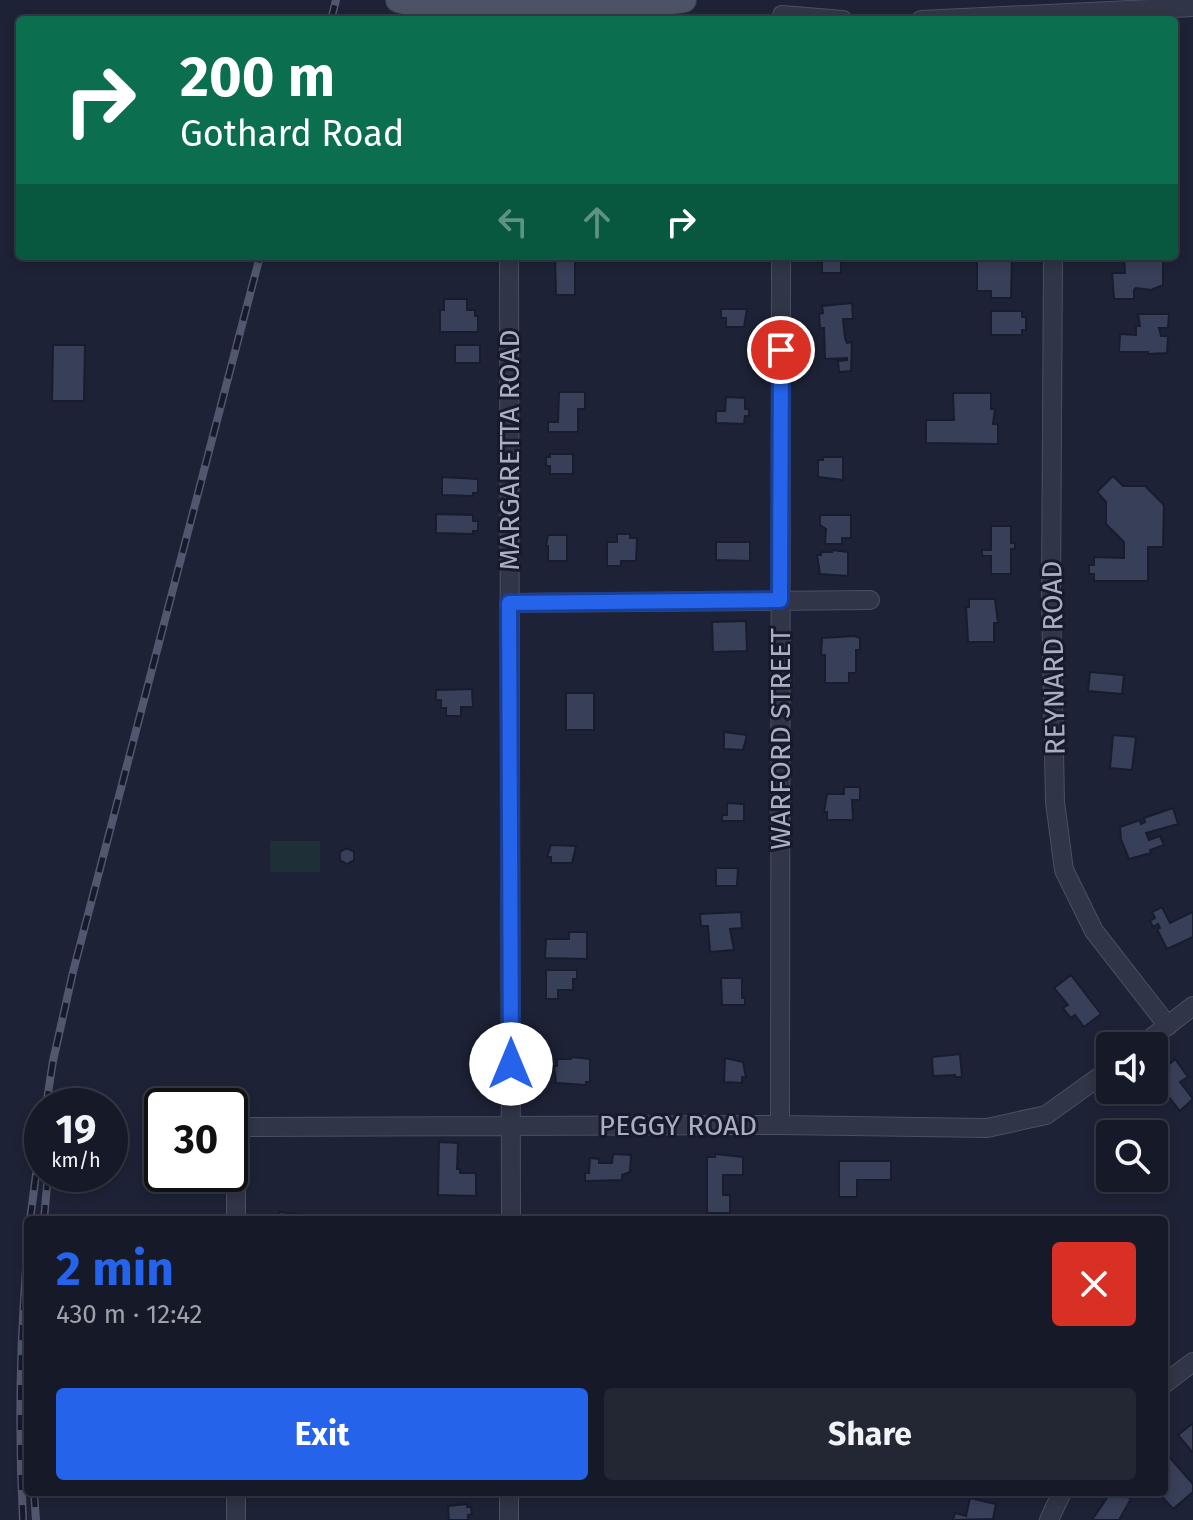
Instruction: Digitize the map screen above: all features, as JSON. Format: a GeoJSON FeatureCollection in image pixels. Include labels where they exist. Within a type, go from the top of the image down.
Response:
{"type":"FeatureCollection","features":[{"type":"Feature","properties":{"kind":"main road"},"geometry":{"type":"LineString","coordinates":[[398,0],[436,11],[509,12],[627,8],[684,0]]}},
{"type":"Feature","properties":{"kind":"street"},"geometry":{"type":"LineString","coordinates":[[1080,16],[1193,7]]}},
{"type":"Feature","properties":{"kind":"street"},"geometry":{"type":"LineString","coordinates":[[780,12],[812,16]]}},
{"type":"Feature","properties":{"kind":"street","name":"MARGARETTA ROAD"},"geometry":{"type":"LineString","coordinates":[[509,260],[511,1216]]}},
{"type":"Feature","properties":{"kind":"street","name":"WARFORD STREET"},"geometry":{"type":"LineString","coordinates":[[780,1125],[781,260]]}},
{"type":"Feature","properties":{"kind":"street","name":"REYNARD ROAD"},"geometry":{"type":"LineString","coordinates":[[1053,260],[1051,598],[1055,802],[1064,870],[1094,931],[1168,1026]]}},
{"type":"Feature","properties":{"kind":"street"},"geometry":{"type":"LineString","coordinates":[[509,603],[870,600]]}},
{"type":"Feature","properties":{"kind":"street"},"geometry":{"type":"LineString","coordinates":[[1160,1032],[1193,1006]]}},
{"type":"Feature","properties":{"kind":"street","name":"PEGGY ROAD"},"geometry":{"type":"LineString","coordinates":[[248,1127],[780,1125],[987,1128],[1046,1115],[1096,1079]]}},
{"type":"Feature","properties":{"kind":"street"},"geometry":{"type":"LineString","coordinates":[[235,1192],[236,1216]]}},
{"type":"Feature","properties":{"kind":"street"},"geometry":{"type":"LineString","coordinates":[[1168,1381],[1193,1362]]}},
{"type":"Feature","properties":{"kind":"street"},"geometry":{"type":"LineString","coordinates":[[236,1496],[236,1520]]}},
{"type":"Feature","properties":{"kind":"street"},"geometry":{"type":"LineString","coordinates":[[509,1496],[509,1520]]}},
{"type":"Feature","properties":{"kind":"street"},"geometry":{"type":"LineString","coordinates":[[1049,1520],[1060,1496]]}},
{"type":"Feature","properties":{"kind":"shaded area"},"geometry":{"type":"Polygon","coordinates":[[[270,841],[320,841],[320,872],[270,872],[270,841]]]}},
{"type":"Feature","properties":{"kind":"building"},"geometry":{"type":"Polygon","coordinates":[[[555,260],[575,260],[575,295],[556,295],[555,260]]]}},
{"type":"Feature","properties":{"kind":"building"},"geometry":{"type":"Polygon","coordinates":[[[846,260],[841,262],[841,273],[822,273],[822,262],[817,262],[846,260]]]}},
{"type":"Feature","properties":{"kind":"building"},"geometry":{"type":"Polygon","coordinates":[[[977,260],[1012,260],[1011,298],[991,298],[991,291],[977,291],[977,260]]]}},
{"type":"Feature","properties":{"kind":"building"},"geometry":{"type":"Polygon","coordinates":[[[1124,260],[1163,260],[1163,285],[1151,290],[1136,288],[1134,299],[1114,299],[1112,273],[1125,273],[1124,260]]]}},
{"type":"Feature","properties":{"kind":"building"},"geometry":{"type":"Polygon","coordinates":[[[444,299],[467,299],[467,310],[475,310],[475,316],[478,316],[478,332],[440,332],[440,310],[444,310],[444,299]]]}},
{"type":"Feature","properties":{"kind":"building"},"geometry":{"type":"Polygon","coordinates":[[[852,303],[853,319],[843,319],[845,338],[847,343],[852,342],[851,371],[839,372],[838,361],[847,358],[825,359],[824,328],[820,328],[819,314],[823,313],[822,306],[852,303]]]}},
{"type":"Feature","properties":{"kind":"building"},"geometry":{"type":"Polygon","coordinates":[[[721,309],[747,309],[744,327],[726,327],[726,318],[721,318],[721,309]]]}},
{"type":"Feature","properties":{"kind":"building"},"geometry":{"type":"Polygon","coordinates":[[[991,311],[1022,311],[1022,317],[1026,317],[1026,330],[1022,330],[1022,335],[991,335],[991,311]]]}},
{"type":"Feature","properties":{"kind":"building"},"geometry":{"type":"Polygon","coordinates":[[[1138,314],[1169,314],[1168,328],[1159,328],[1161,336],[1168,336],[1167,353],[1119,352],[1120,334],[1136,335],[1136,326],[1140,326],[1138,314]]]}},
{"type":"Feature","properties":{"kind":"building"},"geometry":{"type":"Polygon","coordinates":[[[53,345],[85,345],[84,401],[52,401],[53,345]]]}},
{"type":"Feature","properties":{"kind":"building"},"geometry":{"type":"Polygon","coordinates":[[[455,345],[480,345],[480,363],[455,363],[455,345]]]}},
{"type":"Feature","properties":{"kind":"building"},"geometry":{"type":"Polygon","coordinates":[[[559,392],[585,392],[585,409],[578,409],[578,432],[548,432],[548,422],[558,422],[559,392]]]}},
{"type":"Feature","properties":{"kind":"building"},"geometry":{"type":"Polygon","coordinates":[[[953,393],[991,393],[991,409],[995,409],[993,424],[998,424],[998,444],[926,443],[926,420],[954,420],[953,393]]]}},
{"type":"Feature","properties":{"kind":"building"},"geometry":{"type":"Polygon","coordinates":[[[726,397],[745,398],[749,416],[745,416],[744,424],[716,423],[716,411],[725,411],[726,397]]]}},
{"type":"Feature","properties":{"kind":"building"},"geometry":{"type":"Polygon","coordinates":[[[550,454],[573,454],[573,474],[550,474],[546,457],[550,454]]]}},
{"type":"Feature","properties":{"kind":"building"},"geometry":{"type":"Polygon","coordinates":[[[823,457],[843,457],[843,480],[818,477],[818,460],[823,460],[823,457]]]}},
{"type":"Feature","properties":{"kind":"building"},"geometry":{"type":"Polygon","coordinates":[[[1113,476],[1123,486],[1145,486],[1164,505],[1163,547],[1148,547],[1148,581],[1094,581],[1094,574],[1089,574],[1089,565],[1094,565],[1094,557],[1124,558],[1124,542],[1106,524],[1106,502],[1097,492],[1113,476]]]}},
{"type":"Feature","properties":{"kind":"building"},"geometry":{"type":"Polygon","coordinates":[[[442,477],[478,479],[478,493],[473,493],[473,496],[442,495],[442,477]]]}},
{"type":"Feature","properties":{"kind":"building"},"geometry":{"type":"Polygon","coordinates":[[[436,514],[473,515],[473,521],[478,521],[478,531],[473,531],[473,534],[436,533],[436,514]]]}},
{"type":"Feature","properties":{"kind":"building"},"geometry":{"type":"Polygon","coordinates":[[[820,515],[851,515],[851,538],[842,538],[842,544],[825,544],[826,529],[820,525],[820,515]]]}},
{"type":"Feature","properties":{"kind":"building"},"geometry":{"type":"Polygon","coordinates":[[[991,526],[1011,526],[1011,543],[1015,543],[1015,549],[1011,549],[1011,574],[991,574],[991,556],[982,556],[982,550],[991,550],[991,526]]]}},
{"type":"Feature","properties":{"kind":"building"},"geometry":{"type":"Polygon","coordinates":[[[617,534],[630,534],[630,538],[637,538],[636,561],[621,561],[621,566],[607,566],[607,542],[617,542],[617,534]]]}},
{"type":"Feature","properties":{"kind":"building"},"geometry":{"type":"Polygon","coordinates":[[[548,535],[567,535],[567,561],[548,561],[548,535]]]}},
{"type":"Feature","properties":{"kind":"building"},"geometry":{"type":"Polygon","coordinates":[[[716,542],[750,542],[750,561],[716,560],[716,542]]]}},
{"type":"Feature","properties":{"kind":"building"},"geometry":{"type":"Polygon","coordinates":[[[832,550],[848,552],[848,576],[820,574],[817,555],[832,550]]]}},
{"type":"Feature","properties":{"kind":"building"},"geometry":{"type":"Polygon","coordinates":[[[969,599],[995,599],[998,623],[994,623],[994,642],[968,642],[966,607],[969,607],[969,599]]]}},
{"type":"Feature","properties":{"kind":"building"},"geometry":{"type":"Polygon","coordinates":[[[746,621],[747,651],[713,652],[712,622],[746,621]]]}},
{"type":"Feature","properties":{"kind":"building"},"geometry":{"type":"Polygon","coordinates":[[[822,638],[860,638],[860,650],[856,650],[856,673],[849,673],[849,683],[825,683],[822,638]]]}},
{"type":"Feature","properties":{"kind":"building"},"geometry":{"type":"Polygon","coordinates":[[[1090,672],[1124,675],[1122,694],[1088,691],[1090,672]]]}},
{"type":"Feature","properties":{"kind":"building"},"geometry":{"type":"Polygon","coordinates":[[[472,689],[473,707],[461,707],[461,716],[446,716],[441,700],[436,700],[436,690],[472,689]]]}},
{"type":"Feature","properties":{"kind":"building"},"geometry":{"type":"Polygon","coordinates":[[[566,693],[594,693],[594,730],[566,730],[566,693]]]}},
{"type":"Feature","properties":{"kind":"building"},"geometry":{"type":"Polygon","coordinates":[[[724,732],[747,735],[743,750],[724,749],[724,732]]]}},
{"type":"Feature","properties":{"kind":"building"},"geometry":{"type":"Polygon","coordinates":[[[1113,735],[1136,737],[1132,770],[1110,768],[1113,735]]]}},
{"type":"Feature","properties":{"kind":"building"},"geometry":{"type":"Polygon","coordinates":[[[844,787],[860,787],[860,800],[852,800],[853,820],[827,820],[827,812],[824,812],[827,794],[844,794],[844,787]]]}},
{"type":"Feature","properties":{"kind":"building"},"geometry":{"type":"Polygon","coordinates":[[[727,803],[744,804],[744,821],[722,821],[722,815],[727,815],[727,803]]]}},
{"type":"Feature","properties":{"kind":"building"},"geometry":{"type":"Polygon","coordinates":[[[1173,808],[1178,824],[1146,833],[1149,840],[1160,836],[1164,845],[1150,850],[1151,853],[1129,859],[1120,827],[1140,820],[1141,824],[1145,822],[1144,818],[1173,808]]]}},
{"type":"Feature","properties":{"kind":"building"},"geometry":{"type":"Polygon","coordinates":[[[551,845],[576,846],[572,863],[551,863],[551,857],[547,857],[551,845]]]}},
{"type":"Feature","properties":{"kind":"building"},"geometry":{"type":"Polygon","coordinates":[[[347,848],[354,852],[354,860],[347,864],[340,860],[340,852],[347,848]]]}},
{"type":"Feature","properties":{"kind":"building"},"geometry":{"type":"Polygon","coordinates":[[[716,868],[738,868],[737,886],[716,886],[716,868]]]}},
{"type":"Feature","properties":{"kind":"building"},"geometry":{"type":"Polygon","coordinates":[[[1162,907],[1170,923],[1193,912],[1193,937],[1167,949],[1157,929],[1160,928],[1158,924],[1153,927],[1150,921],[1155,918],[1152,912],[1162,907]]]}},
{"type":"Feature","properties":{"kind":"building"},"geometry":{"type":"Polygon","coordinates":[[[741,912],[742,928],[730,929],[734,950],[710,952],[708,926],[701,926],[700,914],[741,912]]]}},
{"type":"Feature","properties":{"kind":"building"},"geometry":{"type":"Polygon","coordinates":[[[569,932],[587,932],[587,959],[545,958],[546,939],[569,939],[569,932]]]}},
{"type":"Feature","properties":{"kind":"building"},"geometry":{"type":"Polygon","coordinates":[[[546,970],[577,970],[573,990],[558,990],[558,999],[546,999],[546,970]]]}},
{"type":"Feature","properties":{"kind":"building"},"geometry":{"type":"Polygon","coordinates":[[[1071,975],[1101,1014],[1084,1027],[1075,1015],[1071,1018],[1063,1008],[1068,1005],[1054,988],[1071,975]]]}},
{"type":"Feature","properties":{"kind":"building"},"geometry":{"type":"Polygon","coordinates":[[[721,978],[742,978],[745,1005],[722,1005],[721,978]]]}},
{"type":"Feature","properties":{"kind":"building"},"geometry":{"type":"Polygon","coordinates":[[[960,1054],[962,1077],[933,1076],[932,1057],[960,1054]]]}},
{"type":"Feature","properties":{"kind":"building"},"geometry":{"type":"Polygon","coordinates":[[[725,1058],[743,1062],[746,1078],[742,1077],[742,1083],[724,1082],[725,1058]]]}},
{"type":"Feature","properties":{"kind":"building"},"geometry":{"type":"Polygon","coordinates":[[[557,1059],[590,1059],[590,1082],[586,1085],[556,1083],[554,1066],[557,1066],[557,1059]]]}},
{"type":"Feature","properties":{"kind":"building"},"geometry":{"type":"Polygon","coordinates":[[[1175,1059],[1188,1077],[1180,1082],[1193,1099],[1180,1111],[1168,1096],[1168,1065],[1175,1059]]]}},
{"type":"Feature","properties":{"kind":"building"},"geometry":{"type":"Polygon","coordinates":[[[439,1142],[458,1143],[457,1169],[460,1173],[476,1173],[476,1196],[438,1195],[439,1142]]]}},
{"type":"Feature","properties":{"kind":"building"},"geometry":{"type":"Polygon","coordinates":[[[613,1154],[631,1155],[630,1172],[622,1175],[622,1180],[585,1181],[590,1158],[599,1159],[599,1163],[612,1163],[613,1154]]]}},
{"type":"Feature","properties":{"kind":"building"},"geometry":{"type":"Polygon","coordinates":[[[715,1154],[743,1157],[743,1175],[723,1175],[723,1195],[730,1195],[730,1213],[707,1213],[707,1157],[715,1157],[715,1154]]]}},
{"type":"Feature","properties":{"kind":"building"},"geometry":{"type":"Polygon","coordinates":[[[839,1161],[891,1161],[891,1180],[857,1180],[857,1197],[839,1197],[839,1161]]]}},
{"type":"Feature","properties":{"kind":"building"},"geometry":{"type":"Polygon","coordinates":[[[279,1212],[311,1216],[278,1216],[279,1212]]]}},
{"type":"Feature","properties":{"kind":"building"},"geometry":{"type":"Polygon","coordinates":[[[1193,1423],[1193,1451],[1192,1452],[1178,1435],[1193,1423]]]}},
{"type":"Feature","properties":{"kind":"building"},"geometry":{"type":"Polygon","coordinates":[[[1168,1456],[1193,1484],[1193,1492],[1173,1509],[1162,1496],[1168,1496],[1168,1456]]]}},
{"type":"Feature","properties":{"kind":"building"},"geometry":{"type":"Polygon","coordinates":[[[1108,1496],[1131,1499],[1119,1520],[1092,1520],[1108,1496]]]}},
{"type":"Feature","properties":{"kind":"building"},"geometry":{"type":"Polygon","coordinates":[[[970,1498],[996,1504],[993,1519],[953,1520],[955,1513],[966,1516],[970,1498]]]}},
{"type":"Feature","properties":{"kind":"building"},"geometry":{"type":"Polygon","coordinates":[[[467,1504],[472,1514],[468,1515],[468,1520],[449,1520],[448,1506],[467,1504]]]}},
{"type":"Feature","properties":{"kind":"railway"},"geometry":{"type":"LineString","coordinates":[[332,16],[336,0]]}},
{"type":"Feature","properties":{"kind":"railway"},"geometry":{"type":"LineString","coordinates":[[49,1088],[73,972],[259,260]]}},
{"type":"Feature","properties":{"kind":"railway"},"geometry":{"type":"LineString","coordinates":[[31,1216],[34,1192]]}},
{"type":"Feature","properties":{"kind":"railway"},"geometry":{"type":"LineString","coordinates":[[44,1216],[46,1192]]}},
{"type":"Feature","properties":{"kind":"railway"},"geometry":{"type":"LineString","coordinates":[[23,1520],[21,1382],[24,1299]]}},
{"type":"Feature","properties":{"kind":"railway"},"geometry":{"type":"LineString","coordinates":[[34,1496],[36,1520]]}},
{"type":"Feature","properties":{"kind":"route"},"geometry":{"type":"LineString","coordinates":[[511,1064],[509,603],[780,600],[781,350]]}}]}
